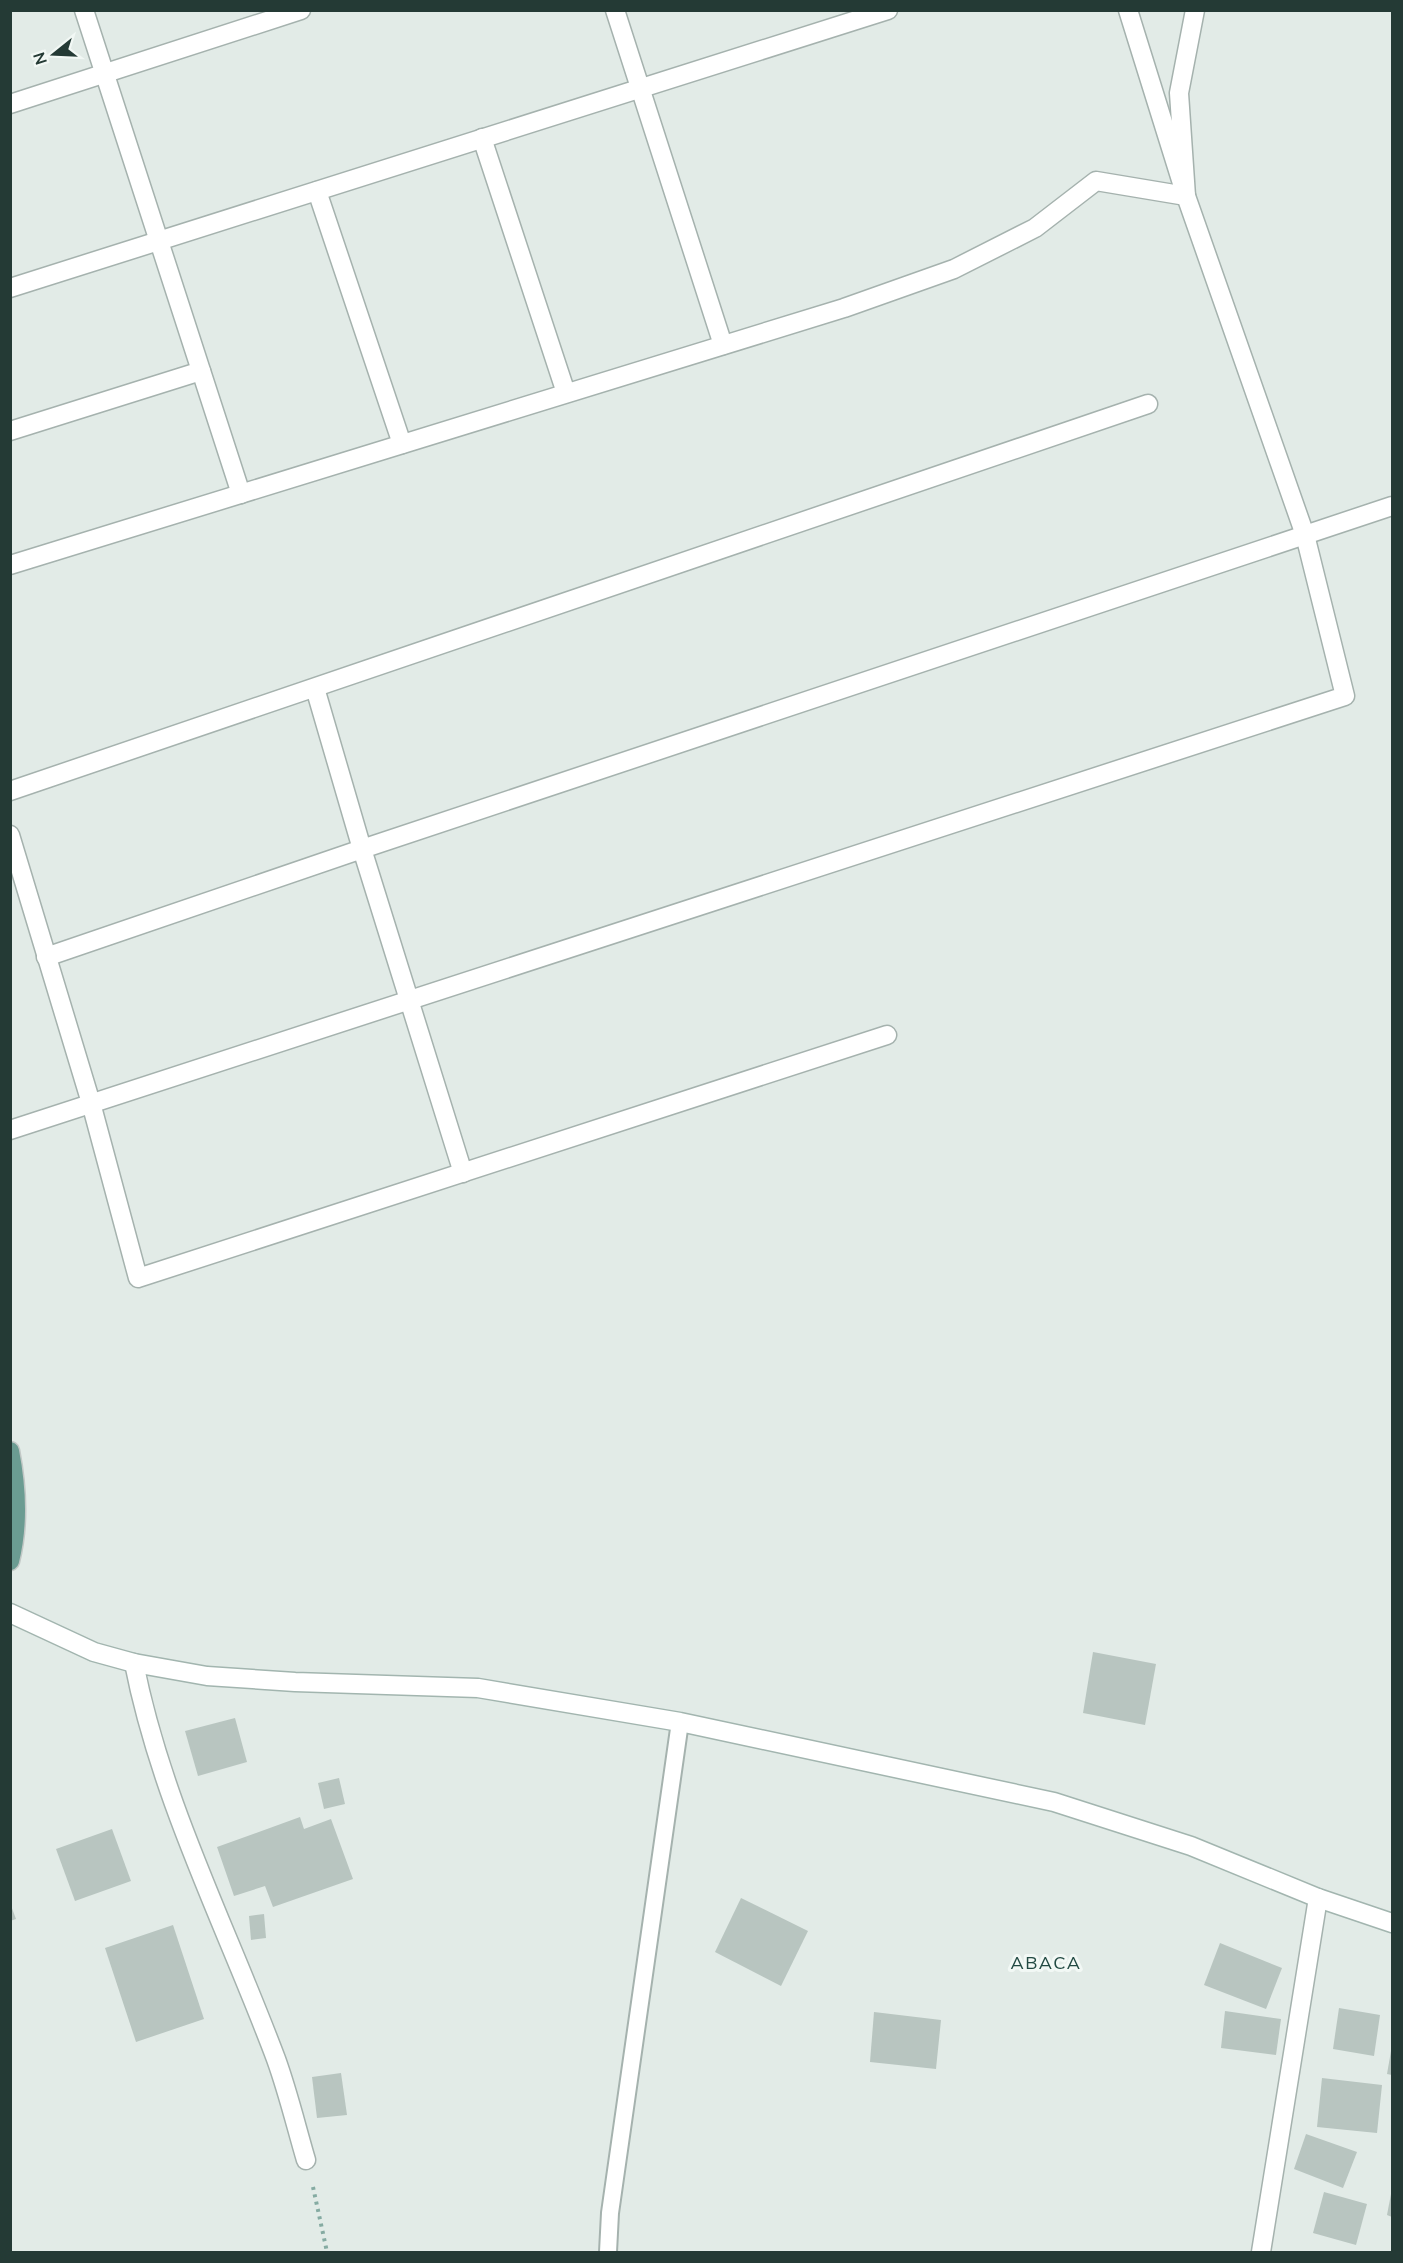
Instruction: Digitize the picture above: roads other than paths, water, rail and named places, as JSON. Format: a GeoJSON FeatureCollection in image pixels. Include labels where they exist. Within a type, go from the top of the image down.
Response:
{"type":"FeatureCollection","features":[{"type":"Feature","properties":{"kind":"main road"},"geometry":{"type":"LineString","coordinates":[[10,1451],[16,1497],[15,1540],[10,1561]]}},
{"type":"Feature","properties":{"kind":"street"},"geometry":{"type":"LineString","coordinates":[[84,10],[241,494]]}},
{"type":"Feature","properties":{"kind":"street"},"geometry":{"type":"LineString","coordinates":[[10,104],[301,10]]}},
{"type":"Feature","properties":{"kind":"street"},"geometry":{"type":"LineString","coordinates":[[615,10],[723,345]]}},
{"type":"Feature","properties":{"kind":"street"},"geometry":{"type":"LineString","coordinates":[[10,288],[888,10]]}},
{"type":"Feature","properties":{"kind":"street"},"geometry":{"type":"LineString","coordinates":[[10,1130],[1345,696],[1305,535],[1186,196],[1128,10]]}},
{"type":"Feature","properties":{"kind":"street"},"geometry":{"type":"LineString","coordinates":[[1186,196],[1179,93],[1196,10]]}},
{"type":"Feature","properties":{"kind":"street"},"geometry":{"type":"LineString","coordinates":[[482,138],[566,393]]}},
{"type":"Feature","properties":{"kind":"street"},"geometry":{"type":"LineString","coordinates":[[10,565],[844,308],[954,269],[1035,228],[1096,181],[1186,196]]}},
{"type":"Feature","properties":{"kind":"street"},"geometry":{"type":"LineString","coordinates":[[317,190],[402,444]]}},
{"type":"Feature","properties":{"kind":"street"},"geometry":{"type":"LineString","coordinates":[[10,431],[201,371]]}},
{"type":"Feature","properties":{"kind":"street"},"geometry":{"type":"LineString","coordinates":[[10,791],[1148,404]]}},
{"type":"Feature","properties":{"kind":"street"},"geometry":{"type":"LineString","coordinates":[[46,957],[362,849],[1392,507]]}},
{"type":"Feature","properties":{"kind":"street"},"geometry":{"type":"LineString","coordinates":[[315,688],[362,849],[463,1173]]}},
{"type":"Feature","properties":{"kind":"street"},"geometry":{"type":"LineString","coordinates":[[10,835],[91,1103],[138,1278],[887,1035]]}},
{"type":"Feature","properties":{"kind":"street"},"geometry":{"type":"LineString","coordinates":[[10,1613],[94,1652],[134,1664],[207,1676],[295,1682],[478,1688],[680,1722],[1054,1802],[1191,1846],[1318,1898],[1392,1923]]}},
{"type":"Feature","properties":{"kind":"street"},"geometry":{"type":"LineString","coordinates":[[134,1664],[143,1710],[155,1750],[209,1895],[276,2060],[306,2160]]}},
{"type":"Feature","properties":{"kind":"street"},"geometry":{"type":"LineString","coordinates":[[1260,2253],[1318,1898]]}},
{"type":"Feature","properties":{"kind":"lane"},"geometry":{"type":"LineString","coordinates":[[608,2253],[610,2213],[680,1722]]}},
{"type":"Feature","properties":{"kind":"district","name":"ABACA"},"geometry":{"type":"Point","coordinates":[1046,1963]}}]}
